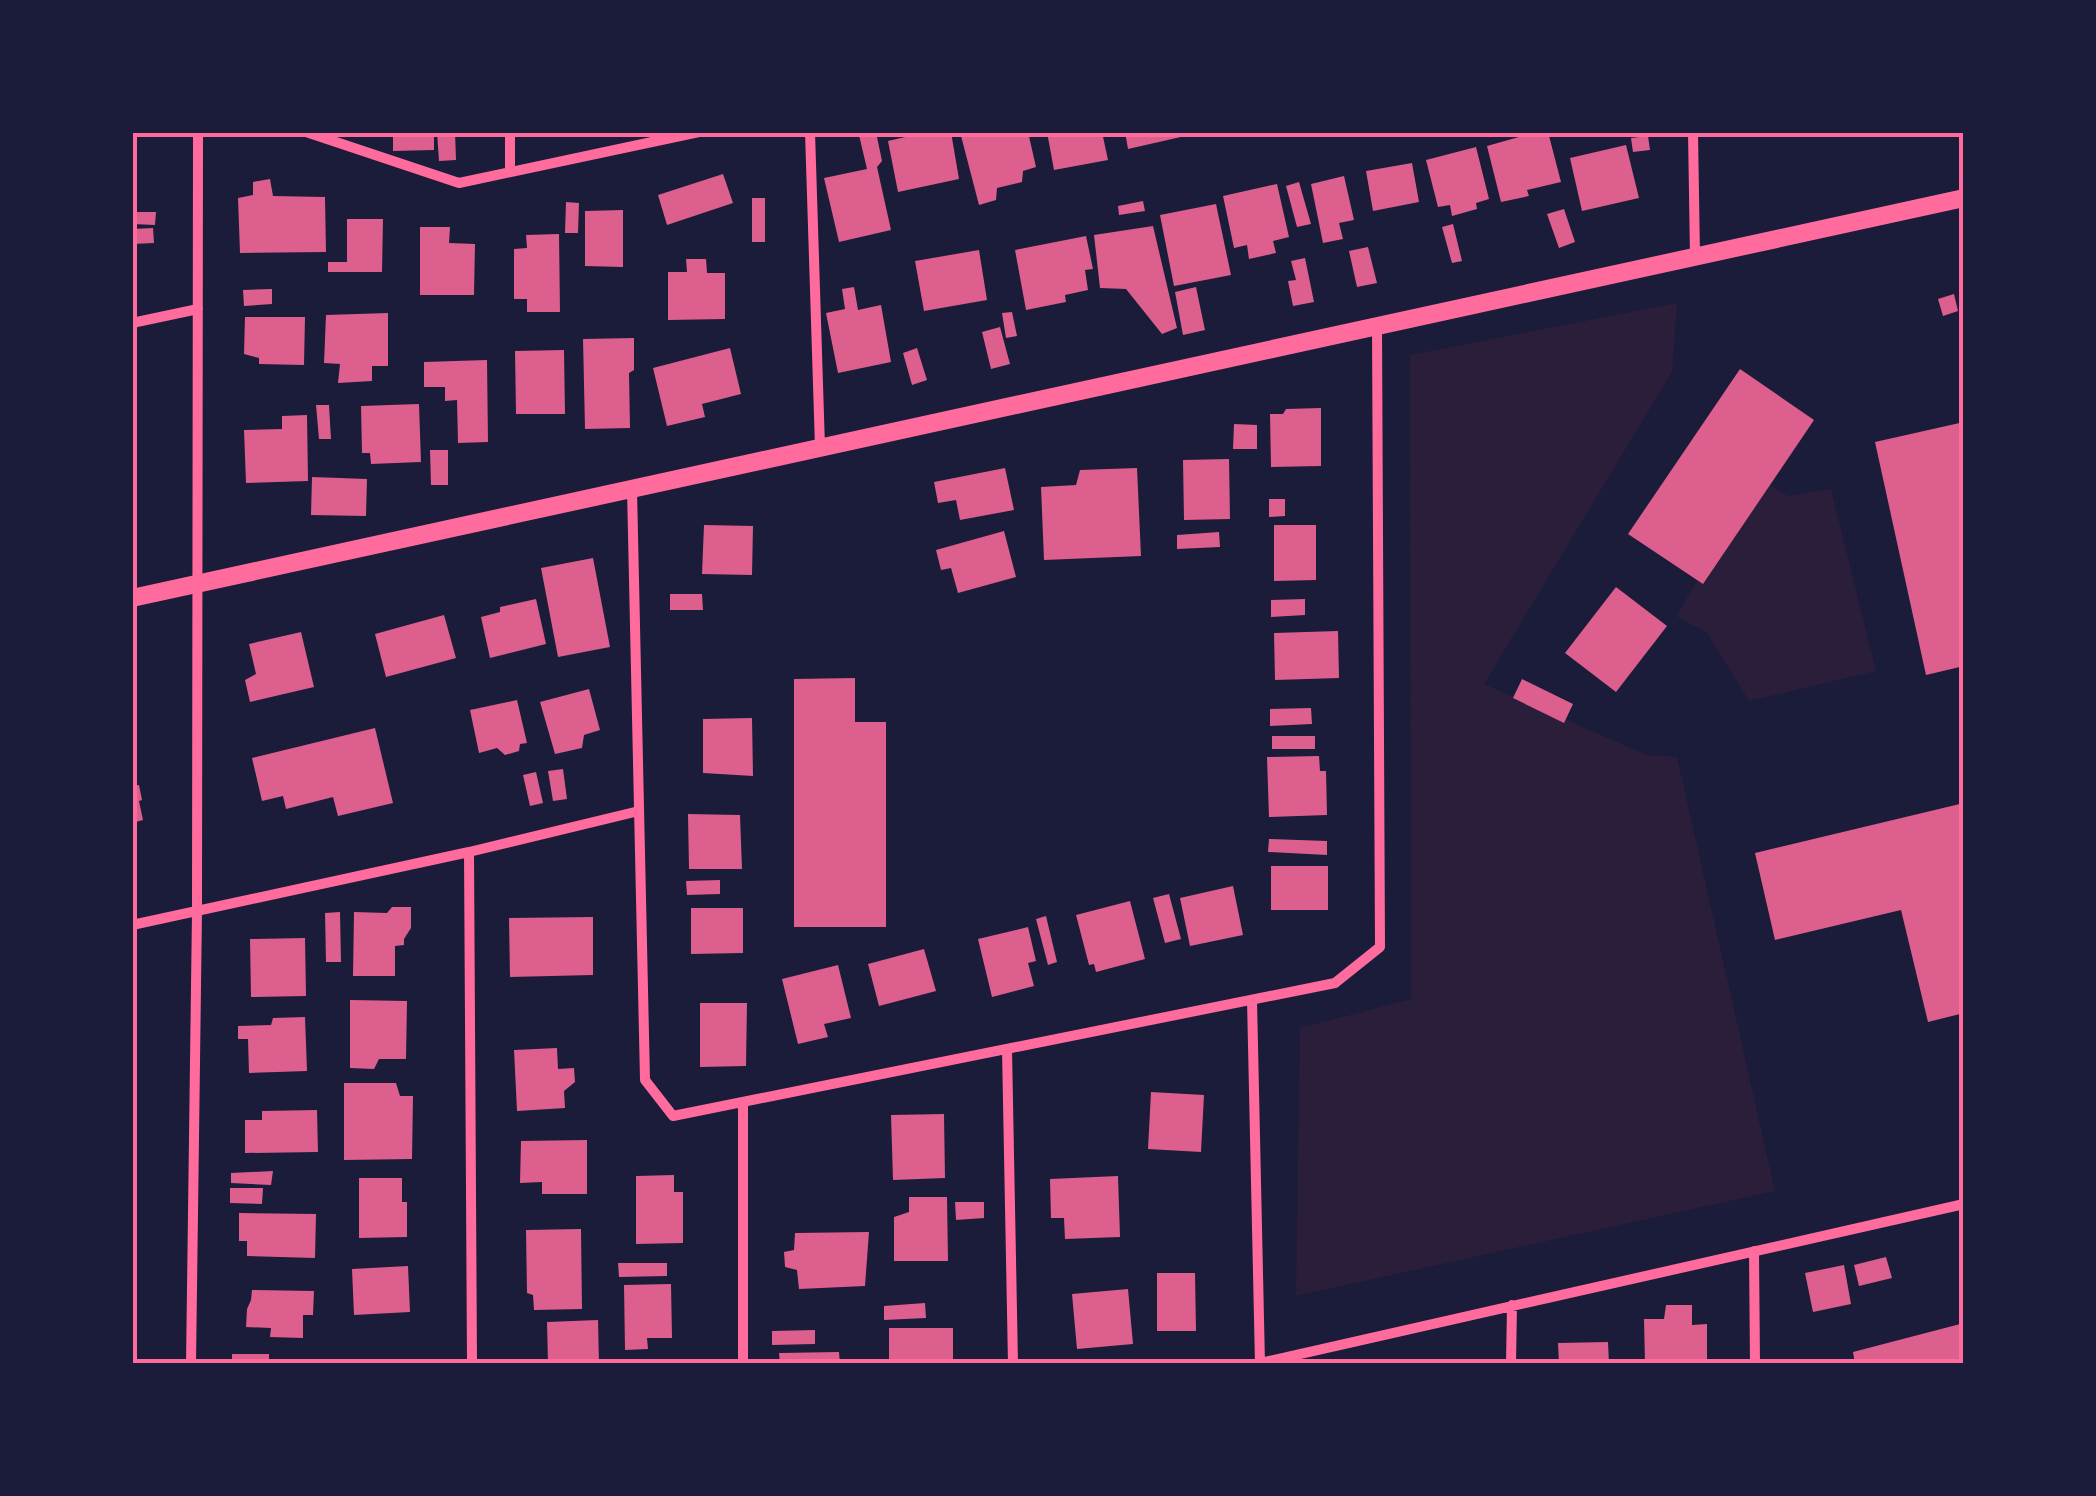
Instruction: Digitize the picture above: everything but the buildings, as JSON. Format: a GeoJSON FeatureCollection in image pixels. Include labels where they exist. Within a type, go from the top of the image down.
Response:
{"type":"FeatureCollection","features":[{"type":"Feature","properties":{"kind":"street"},"geometry":{"type":"LineString","coordinates":[[190,1364],[197,911],[198,132]]}},
{"type":"Feature","properties":{"kind":"street"},"geometry":{"type":"LineString","coordinates":[[306,132],[459,183],[700,132]]}},
{"type":"Feature","properties":{"kind":"street"},"geometry":{"type":"LineString","coordinates":[[510,132],[510,172]]}},
{"type":"Feature","properties":{"kind":"street"},"geometry":{"type":"LineString","coordinates":[[810,132],[820,448]]}},
{"type":"Feature","properties":{"kind":"street"},"geometry":{"type":"LineString","coordinates":[[1693,132],[1694,256]]}},
{"type":"Feature","properties":{"kind":"street"},"geometry":{"type":"LineString","coordinates":[[132,598],[1964,198]]}},
{"type":"Feature","properties":{"kind":"street"},"geometry":{"type":"LineString","coordinates":[[132,323],[198,309]]}},
{"type":"Feature","properties":{"kind":"street"},"geometry":{"type":"LineString","coordinates":[[632,489],[644,1080],[673,1116],[1335,983],[1380,947],[1377,326]]}},
{"type":"Feature","properties":{"kind":"street"},"geometry":{"type":"LineString","coordinates":[[132,926],[639,811]]}},
{"type":"Feature","properties":{"kind":"street"},"geometry":{"type":"LineString","coordinates":[[468,852],[472,1364]]}},
{"type":"Feature","properties":{"kind":"street"},"geometry":{"type":"LineString","coordinates":[[1252,1000],[1259,1363],[1964,1204]]}},
{"type":"Feature","properties":{"kind":"street"},"geometry":{"type":"LineString","coordinates":[[1007,1049],[1013,1364]]}},
{"type":"Feature","properties":{"kind":"street"},"geometry":{"type":"LineString","coordinates":[[743,1102],[743,1364]]}},
{"type":"Feature","properties":{"kind":"street"},"geometry":{"type":"LineString","coordinates":[[1754,1251],[1755,1364]]}},
{"type":"Feature","properties":{"kind":"street"},"geometry":{"type":"LineString","coordinates":[[1512,1306],[1512,1364]]}},
{"type":"Feature","properties":{"kind":"shaded area"},"geometry":{"type":"Polygon","coordinates":[[[1677,303],[1672,372],[1484,684],[1647,755],[1677,757],[1775,1191],[1296,1296],[1300,1028],[1411,999],[1410,355],[1677,303]]]}},
{"type":"Feature","properties":{"kind":"shaded area"},"geometry":{"type":"Polygon","coordinates":[[[1759,479],[1788,496],[1831,489],[1876,671],[1749,701],[1707,633],[1676,616],[1759,479]]]}}]}
